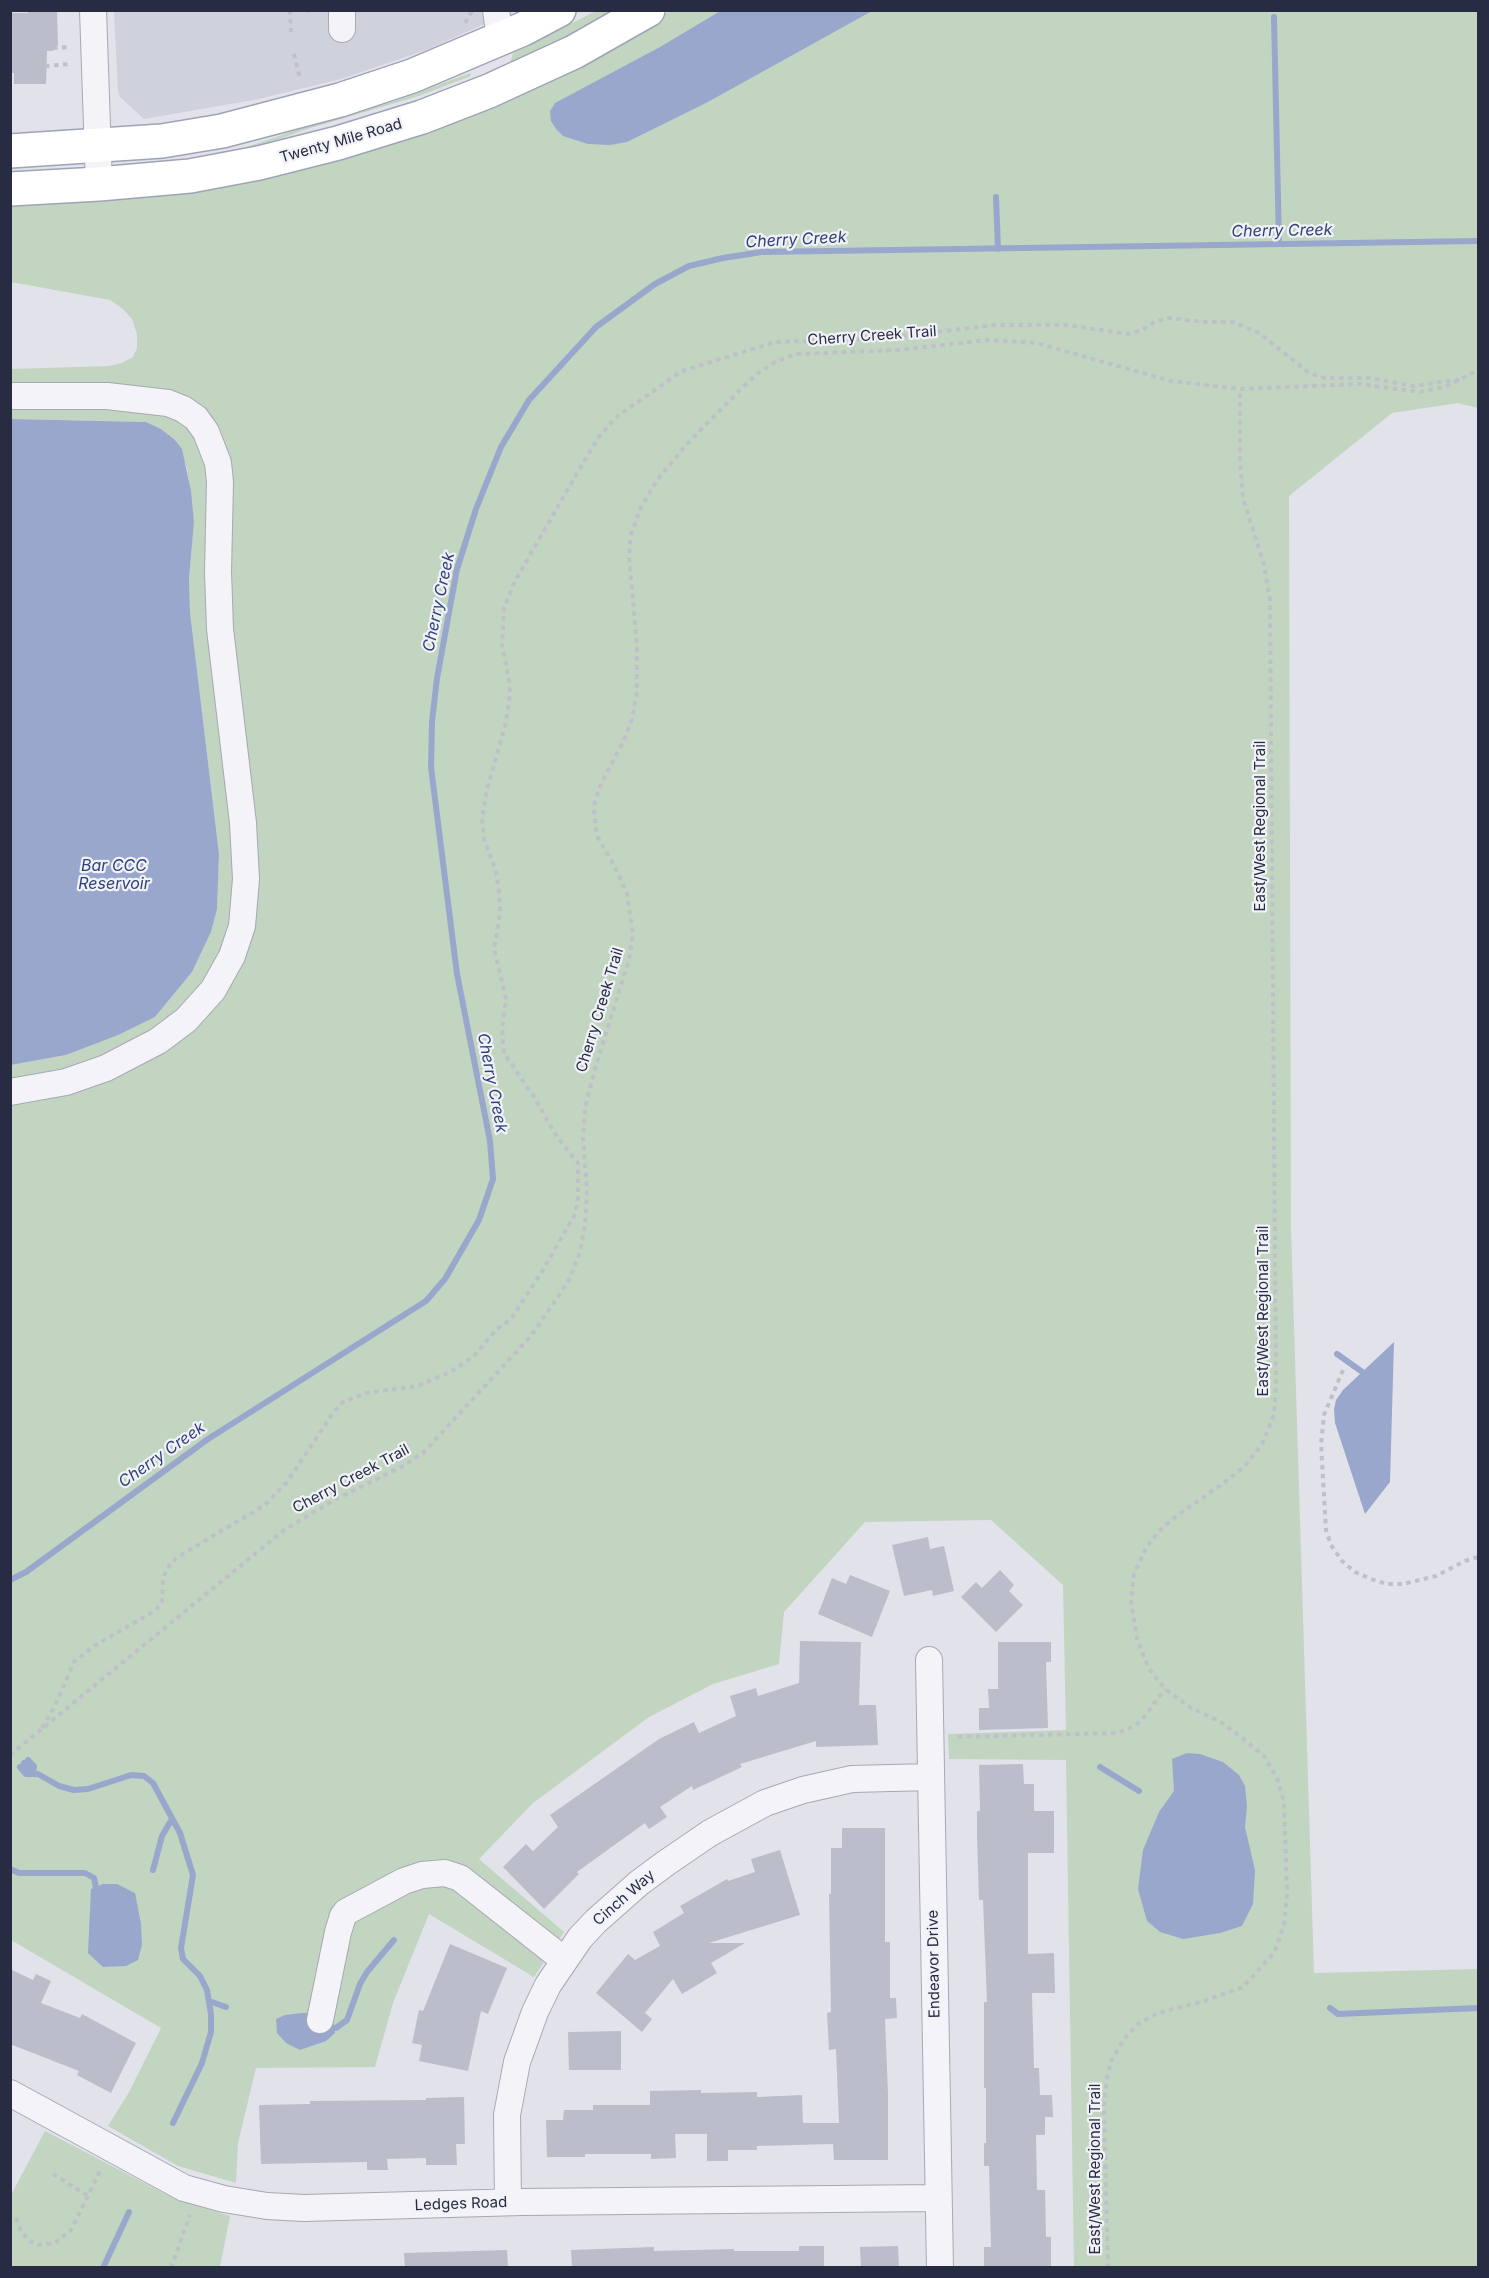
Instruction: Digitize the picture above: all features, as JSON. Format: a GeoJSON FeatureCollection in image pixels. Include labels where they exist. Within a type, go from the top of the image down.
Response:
{"type":"FeatureCollection","features":[{"type":"Feature","properties":{"kind":"main road"},"geometry":{"type":"LineString","coordinates":[[10,151],[162,141],[279,117],[384,86],[498,25],[559,10]]}},
{"type":"Feature","properties":{"kind":"main road","name":"Twenty Mile Road"},"geometry":{"type":"LineString","coordinates":[[10,189],[190,176],[259,164],[299,154],[395,126],[489,92],[566,57],[648,10]]}},
{"type":"Feature","properties":{"kind":"main road"},"geometry":{"type":"LineString","coordinates":[[299,154],[317,132],[407,106],[486,75],[499,53],[498,25]]}},
{"type":"Feature","properties":{"kind":"street"},"geometry":{"type":"LineString","coordinates":[[93,10],[99,184]]}},
{"type":"Feature","properties":{"kind":"street"},"geometry":{"type":"LineString","coordinates":[[10,396],[107,396],[168,403],[196,418],[206,432],[213,447],[219,472],[220,629],[243,823],[246,879],[242,926],[232,956],[213,990],[186,1020],[158,1041],[106,1068],[66,1082],[10,1092]]}},
{"type":"Feature","properties":{"kind":"street","name":"Endeavor Drive"},"geometry":{"type":"LineString","coordinates":[[929,1660],[940,2268]]}},
{"type":"Feature","properties":{"kind":"street","name":"Cinch Way"},"geometry":{"type":"LineString","coordinates":[[508,2202],[507,2115],[515,2071],[535,2012],[548,1985],[564,1960],[596,1921],[639,1883],[702,1839],[746,1812],[783,1796],[836,1782],[880,1777],[931,1777]]}},
{"type":"Feature","properties":{"kind":"street"},"geometry":{"type":"LineString","coordinates":[[320,2020],[338,1932],[346,1912],[404,1881],[422,1875],[446,1873],[460,1878],[564,1960]]}},
{"type":"Feature","properties":{"kind":"street","name":"Ledges Road"},"geometry":{"type":"LineString","coordinates":[[10,2093],[184,2188],[224,2199],[304,2208],[508,2202],[938,2198]]}},
{"type":"Feature","properties":{"kind":"path"},"geometry":{"type":"LineString","coordinates":[[290,10],[291,32]]}},
{"type":"Feature","properties":{"kind":"path"},"geometry":{"type":"LineString","coordinates":[[465,23],[472,10]]}},
{"type":"Feature","properties":{"kind":"path"},"geometry":{"type":"LineString","coordinates":[[53,48],[69,47]]}},
{"type":"Feature","properties":{"kind":"path"},"geometry":{"type":"LineString","coordinates":[[294,54],[300,78]]}},
{"type":"Feature","properties":{"kind":"path"},"geometry":{"type":"LineString","coordinates":[[45,66],[70,64]]}},
{"type":"Feature","properties":{"kind":"path"},"geometry":{"type":"LineString","coordinates":[[42,1728],[54,1708],[74,1662],[94,1646],[156,1610],[162,1602],[166,1570],[176,1558],[265,1504],[287,1482],[333,1413],[343,1402],[366,1393],[418,1386],[450,1372],[472,1357],[495,1330],[512,1319],[575,1214],[578,1198],[578,1163],[557,1137],[534,1097],[504,1053],[502,1036],[506,999],[494,949],[500,913],[499,892],[496,872],[484,839],[482,819],[487,789],[505,726],[509,703],[510,686],[502,644],[504,608],[512,588],[592,447],[615,418],[682,371],[768,344],[806,340],[887,338],[995,325],[1066,325],[1128,334],[1142,330],[1156,321],[1169,318],[1204,322],[1233,322],[1259,333],[1309,373],[1325,378],[1370,378],[1413,386],[1463,379]]}},
{"type":"Feature","properties":{"kind":"path","name":"Cherry Creek Trail"},"geometry":{"type":"LineString","coordinates":[[10,1755],[284,1530],[334,1500],[403,1466],[424,1452],[531,1336],[568,1282],[580,1252],[585,1225],[587,1190],[583,1138],[585,1108],[629,960],[633,934],[627,894],[597,836],[594,815],[595,801],[601,784],[624,740],[632,719],[637,692],[638,645],[629,545],[640,507],[658,480],[685,446],[757,374],[785,357],[810,352],[879,351],[973,340],[1011,340],[1036,343],[1171,381],[1240,389],[1359,384],[1420,392],[1434,390],[1479,370]]}},
{"type":"Feature","properties":{"kind":"path","name":"East/West Regional Trail"},"geometry":{"type":"LineString","coordinates":[[1108,2268],[1104,2106],[1107,2078],[1112,2061],[1125,2038],[1138,2024],[1158,2013],[1204,2001],[1243,1987],[1274,1953],[1284,1925],[1287,1895],[1284,1802],[1277,1778],[1264,1756],[1246,1741],[1221,1722],[1191,1708],[1164,1689],[1149,1669],[1137,1639],[1131,1601],[1134,1574],[1146,1548],[1159,1531],[1244,1467],[1262,1444],[1274,1415],[1276,1384],[1270,600],[1264,565],[1243,498],[1240,389]]}},
{"type":"Feature","properties":{"kind":"path"},"geometry":{"type":"LineString","coordinates":[[1344,1370],[1324,1414],[1321,1444],[1326,1530],[1331,1545],[1342,1561],[1355,1572],[1371,1579],[1387,1584],[1403,1584],[1436,1576],[1465,1561],[1479,1557]]}},
{"type":"Feature","properties":{"kind":"path"},"geometry":{"type":"LineString","coordinates":[[958,1737],[1109,1734],[1123,1731],[1142,1720],[1164,1689]]}},
{"type":"Feature","properties":{"kind":"path"},"geometry":{"type":"LineString","coordinates":[[16,2218],[21,2232],[30,2241],[38,2245],[55,2243],[71,2229],[100,2171]]}},
{"type":"Feature","properties":{"kind":"path"},"geometry":{"type":"LineString","coordinates":[[53,2174],[88,2196]]}},
{"type":"Feature","properties":{"kind":"path"},"geometry":{"type":"LineString","coordinates":[[171,2268],[190,2215]]}},
{"type":"Feature","properties":{"kind":"shaded area"},"geometry":{"type":"Polygon","coordinates":[[[114,11],[514,11],[426,50],[341,79],[259,99],[144,119],[120,97],[118,91],[114,11]]]}},
{"type":"Feature","properties":{"kind":"green space"},"geometry":{"type":"Polygon","coordinates":[[[596,11],[625,11],[510,64],[513,53],[596,11]]]}},
{"type":"Feature","properties":{"kind":"green space"},"geometry":{"type":"Polygon","coordinates":[[[670,11],[1478,11],[1478,408],[1458,403],[1392,413],[1289,496],[1291,1229],[1314,1973],[1478,1969],[1478,2267],[1074,2267],[1066,1760],[949,1759],[948,1734],[1066,1730],[1063,1585],[991,1520],[865,1522],[784,1612],[779,1664],[713,1684],[649,1717],[533,1803],[479,1859],[564,1932],[534,1977],[429,1914],[393,2003],[375,2067],[256,2068],[238,2143],[236,2183],[178,2166],[108,2126],[128,2094],[161,2028],[11,1940],[11,1065],[66,1055],[155,1017],[192,972],[211,932],[217,908],[219,854],[190,612],[189,579],[194,522],[187,468],[174,439],[161,429],[146,422],[11,419],[11,369],[109,366],[122,363],[133,357],[137,348],[137,334],[132,319],[110,300],[11,282],[10,201],[145,192],[590,57],[670,11]]]}},
{"type":"Feature","properties":{"kind":"green space"},"geometry":{"type":"Polygon","coordinates":[[[470,73],[471,76],[419,96],[310,128],[228,157],[224,155],[305,127],[398,100],[470,73]]]}},
{"type":"Feature","properties":{"kind":"green space"},"geometry":{"type":"Polygon","coordinates":[[[45,2131],[173,2198],[230,2216],[220,2267],[11,2267],[11,2195],[45,2131]]]}},
{"type":"Feature","properties":{"kind":"water"},"geometry":{"type":"Polygon","coordinates":[[[722,10],[872,11],[706,103],[627,142],[610,145],[588,144],[563,136],[556,129],[551,121],[550,111],[555,103],[660,47],[722,10]]]}},
{"type":"Feature","properties":{"kind":"water","name":"Bar CCC Reservoir"},"geometry":{"type":"Polygon","coordinates":[[[11,419],[146,422],[161,429],[182,449],[191,491],[194,522],[189,579],[190,612],[219,854],[217,909],[211,932],[192,972],[155,1017],[118,1035],[66,1055],[11,1065],[11,419]]]}},
{"type":"Feature","properties":{"kind":"water"},"geometry":{"type":"Polygon","coordinates":[[[1394,1342],[1390,1482],[1365,1514],[1335,1423],[1334,1409],[1336,1400],[1343,1390],[1394,1342]]]}},
{"type":"Feature","properties":{"kind":"water"},"geometry":{"type":"Polygon","coordinates":[[[1187,1753],[1200,1754],[1223,1762],[1239,1775],[1245,1786],[1247,1806],[1245,1827],[1255,1870],[1253,1904],[1242,1926],[1220,1933],[1183,1939],[1160,1932],[1147,1921],[1138,1889],[1143,1850],[1159,1812],[1174,1791],[1172,1759],[1187,1753]]]}},
{"type":"Feature","properties":{"kind":"water"},"geometry":{"type":"Polygon","coordinates":[[[103,1884],[117,1884],[135,1893],[141,1924],[142,1945],[138,1960],[126,1966],[103,1967],[88,1953],[91,1889],[103,1884]]]}},
{"type":"Feature","properties":{"kind":"water"},"geometry":{"type":"Polygon","coordinates":[[[318,2013],[326,2016],[333,2021],[335,2033],[326,2041],[300,2050],[286,2043],[277,2033],[276,2019],[285,2015],[318,2013]]]}},
{"type":"Feature","properties":{"kind":"building"},"geometry":{"type":"Polygon","coordinates":[[[28,10],[57,10],[58,46],[53,46],[53,51],[47,51],[46,84],[14,84],[14,73],[10,73],[10,13],[28,13],[28,10]]]}},
{"type":"Feature","properties":{"kind":"building"},"geometry":{"type":"Polygon","coordinates":[[[928,1537],[930,1549],[944,1546],[954,1591],[933,1596],[932,1590],[904,1596],[892,1545],[928,1537]]]}},
{"type":"Feature","properties":{"kind":"building"},"geometry":{"type":"Polygon","coordinates":[[[1000,1570],[1014,1585],[1009,1591],[1023,1605],[996,1632],[961,1597],[976,1582],[982,1588],[1000,1570]]]}},
{"type":"Feature","properties":{"kind":"building"},"geometry":{"type":"Polygon","coordinates":[[[850,1575],[890,1591],[872,1637],[818,1614],[832,1578],[846,1584],[850,1575]]]}},
{"type":"Feature","properties":{"kind":"building"},"geometry":{"type":"Polygon","coordinates":[[[800,1641],[861,1642],[859,1705],[876,1705],[878,1745],[816,1747],[816,1741],[740,1764],[742,1767],[693,1790],[692,1786],[660,1807],[667,1817],[649,1829],[645,1823],[577,1872],[579,1874],[544,1909],[503,1867],[526,1844],[533,1851],[558,1827],[550,1815],[659,1739],[694,1722],[699,1733],[736,1716],[730,1696],[756,1688],[758,1696],[799,1683],[800,1641]]]}},
{"type":"Feature","properties":{"kind":"building"},"geometry":{"type":"Polygon","coordinates":[[[998,1642],[1051,1642],[1051,1662],[1046,1662],[1048,1728],[979,1730],[979,1708],[989,1708],[988,1689],[998,1689],[998,1642]]]}},
{"type":"Feature","properties":{"kind":"building"},"geometry":{"type":"Polygon","coordinates":[[[1023,1764],[1024,1784],[1034,1784],[1034,1811],[1054,1811],[1054,1853],[1028,1853],[1028,1954],[1054,1953],[1055,1993],[1032,1993],[1034,2068],[1039,2068],[1040,2095],[1052,2095],[1053,2117],[1045,2117],[1045,2135],[1036,2135],[1037,2190],[1045,2190],[1046,2237],[1051,2237],[1051,2268],[984,2268],[984,2247],[991,2247],[989,2166],[984,2166],[986,2088],[984,2088],[984,2002],[987,2002],[983,1900],[979,1900],[977,1811],[980,1811],[979,1765],[1023,1764]]]}},
{"type":"Feature","properties":{"kind":"building"},"geometry":{"type":"Polygon","coordinates":[[[842,1828],[885,1828],[885,1942],[890,1942],[890,1998],[896,1998],[897,2018],[885,2019],[888,2160],[834,2160],[833,2144],[757,2146],[757,2150],[728,2150],[728,2161],[707,2161],[707,2134],[675,2134],[676,2158],[651,2159],[651,2154],[585,2154],[585,2157],[547,2157],[546,2120],[563,2120],[564,2110],[593,2110],[593,2105],[650,2105],[650,2091],[757,2092],[757,2097],[802,2095],[803,2123],[839,2123],[836,2049],[829,2050],[827,2013],[831,2012],[829,1894],[831,1894],[831,1848],[842,1848],[842,1828]]]}},
{"type":"Feature","properties":{"kind":"building"},"geometry":{"type":"Polygon","coordinates":[[[780,1850],[800,1915],[709,1943],[745,1943],[711,1963],[717,1973],[682,1994],[673,1979],[645,2013],[652,2019],[642,2032],[596,1993],[628,1954],[635,1960],[660,1946],[653,1932],[684,1913],[680,1906],[727,1879],[728,1881],[755,1872],[751,1859],[780,1850]]]}},
{"type":"Feature","properties":{"kind":"building"},"geometry":{"type":"Polygon","coordinates":[[[450,1944],[507,1968],[488,2014],[481,2011],[468,2071],[419,2061],[422,2045],[412,2043],[419,2010],[423,2011],[450,1944]]]}},
{"type":"Feature","properties":{"kind":"building"},"geometry":{"type":"Polygon","coordinates":[[[10,1969],[33,1980],[36,1974],[51,1981],[41,2003],[80,2018],[82,2014],[136,2043],[111,2093],[77,2075],[79,2071],[10,2044],[10,1969]]]}},
{"type":"Feature","properties":{"kind":"building"},"geometry":{"type":"Polygon","coordinates":[[[621,2031],[621,2070],[569,2070],[568,2032],[621,2031]]]}},
{"type":"Feature","properties":{"kind":"building"},"geometry":{"type":"Polygon","coordinates":[[[464,2097],[465,2144],[456,2144],[457,2165],[426,2165],[426,2158],[387,2159],[388,2170],[367,2170],[367,2162],[261,2164],[259,2105],[310,2104],[310,2101],[426,2100],[426,2098],[464,2097]]]}},
{"type":"Feature","properties":{"kind":"building"},"geometry":{"type":"Polygon","coordinates":[[[799,2246],[824,2246],[824,2268],[572,2268],[571,2250],[654,2247],[654,2251],[734,2249],[734,2251],[799,2251],[799,2246]]]}},
{"type":"Feature","properties":{"kind":"building"},"geometry":{"type":"Polygon","coordinates":[[[898,2246],[899,2268],[861,2268],[860,2247],[898,2246]]]}},
{"type":"Feature","properties":{"kind":"building"},"geometry":{"type":"Polygon","coordinates":[[[507,2250],[508,2268],[405,2268],[404,2253],[507,2250]]]}},
{"type":"Feature","properties":{"kind":"waterway"},"geometry":{"type":"LineString","coordinates":[[1274,17],[1279,244]]}},
{"type":"Feature","properties":{"kind":"waterway"},"geometry":{"type":"LineString","coordinates":[[996,197],[998,249]]}},
{"type":"Feature","properties":{"kind":"waterway","name":"Cherry Creek"},"geometry":{"type":"LineString","coordinates":[[10,1580],[26,1572],[208,1439],[426,1301],[445,1279],[479,1220],[493,1179],[490,1141],[457,974],[431,767],[432,722],[437,678],[457,569],[476,509],[501,447],[529,400],[596,327],[655,284],[689,266],[762,252],[1478,241]]}},
{"type":"Feature","properties":{"kind":"waterway"},"geometry":{"type":"LineString","coordinates":[[1337,1354],[1368,1376]]}},
{"type":"Feature","properties":{"kind":"waterway"},"geometry":{"type":"LineString","coordinates":[[28,1760],[34,1766],[33,1773]]}},
{"type":"Feature","properties":{"kind":"waterway"},"geometry":{"type":"LineString","coordinates":[[24,1763],[33,1773]]}},
{"type":"Feature","properties":{"kind":"waterway"},"geometry":{"type":"LineString","coordinates":[[20,1767],[26,1774],[38,1774],[59,1786],[74,1790],[88,1789],[131,1775],[144,1776],[153,1783],[180,1833],[193,1875],[181,1948],[183,1959],[200,1976],[207,1990],[211,2032],[202,2063],[173,2123]]}},
{"type":"Feature","properties":{"kind":"waterway"},"geometry":{"type":"LineString","coordinates":[[1100,1767],[1139,1791]]}},
{"type":"Feature","properties":{"kind":"waterway"},"geometry":{"type":"LineString","coordinates":[[153,1870],[162,1836],[172,1819]]}},
{"type":"Feature","properties":{"kind":"waterway"},"geometry":{"type":"LineString","coordinates":[[10,1869],[19,1873],[85,1873],[94,1878],[97,1893]]}},
{"type":"Feature","properties":{"kind":"waterway"},"geometry":{"type":"LineString","coordinates":[[327,2028],[336,2028],[347,2020],[360,1984],[367,1972],[394,1940]]}},
{"type":"Feature","properties":{"kind":"waterway"},"geometry":{"type":"LineString","coordinates":[[209,2001],[226,2007]]}},
{"type":"Feature","properties":{"kind":"waterway"},"geometry":{"type":"LineString","coordinates":[[1330,2008],[1338,2014],[1478,2008]]}},
{"type":"Feature","properties":{"kind":"waterway"},"geometry":{"type":"LineString","coordinates":[[103,2268],[129,2212]]}}]}
